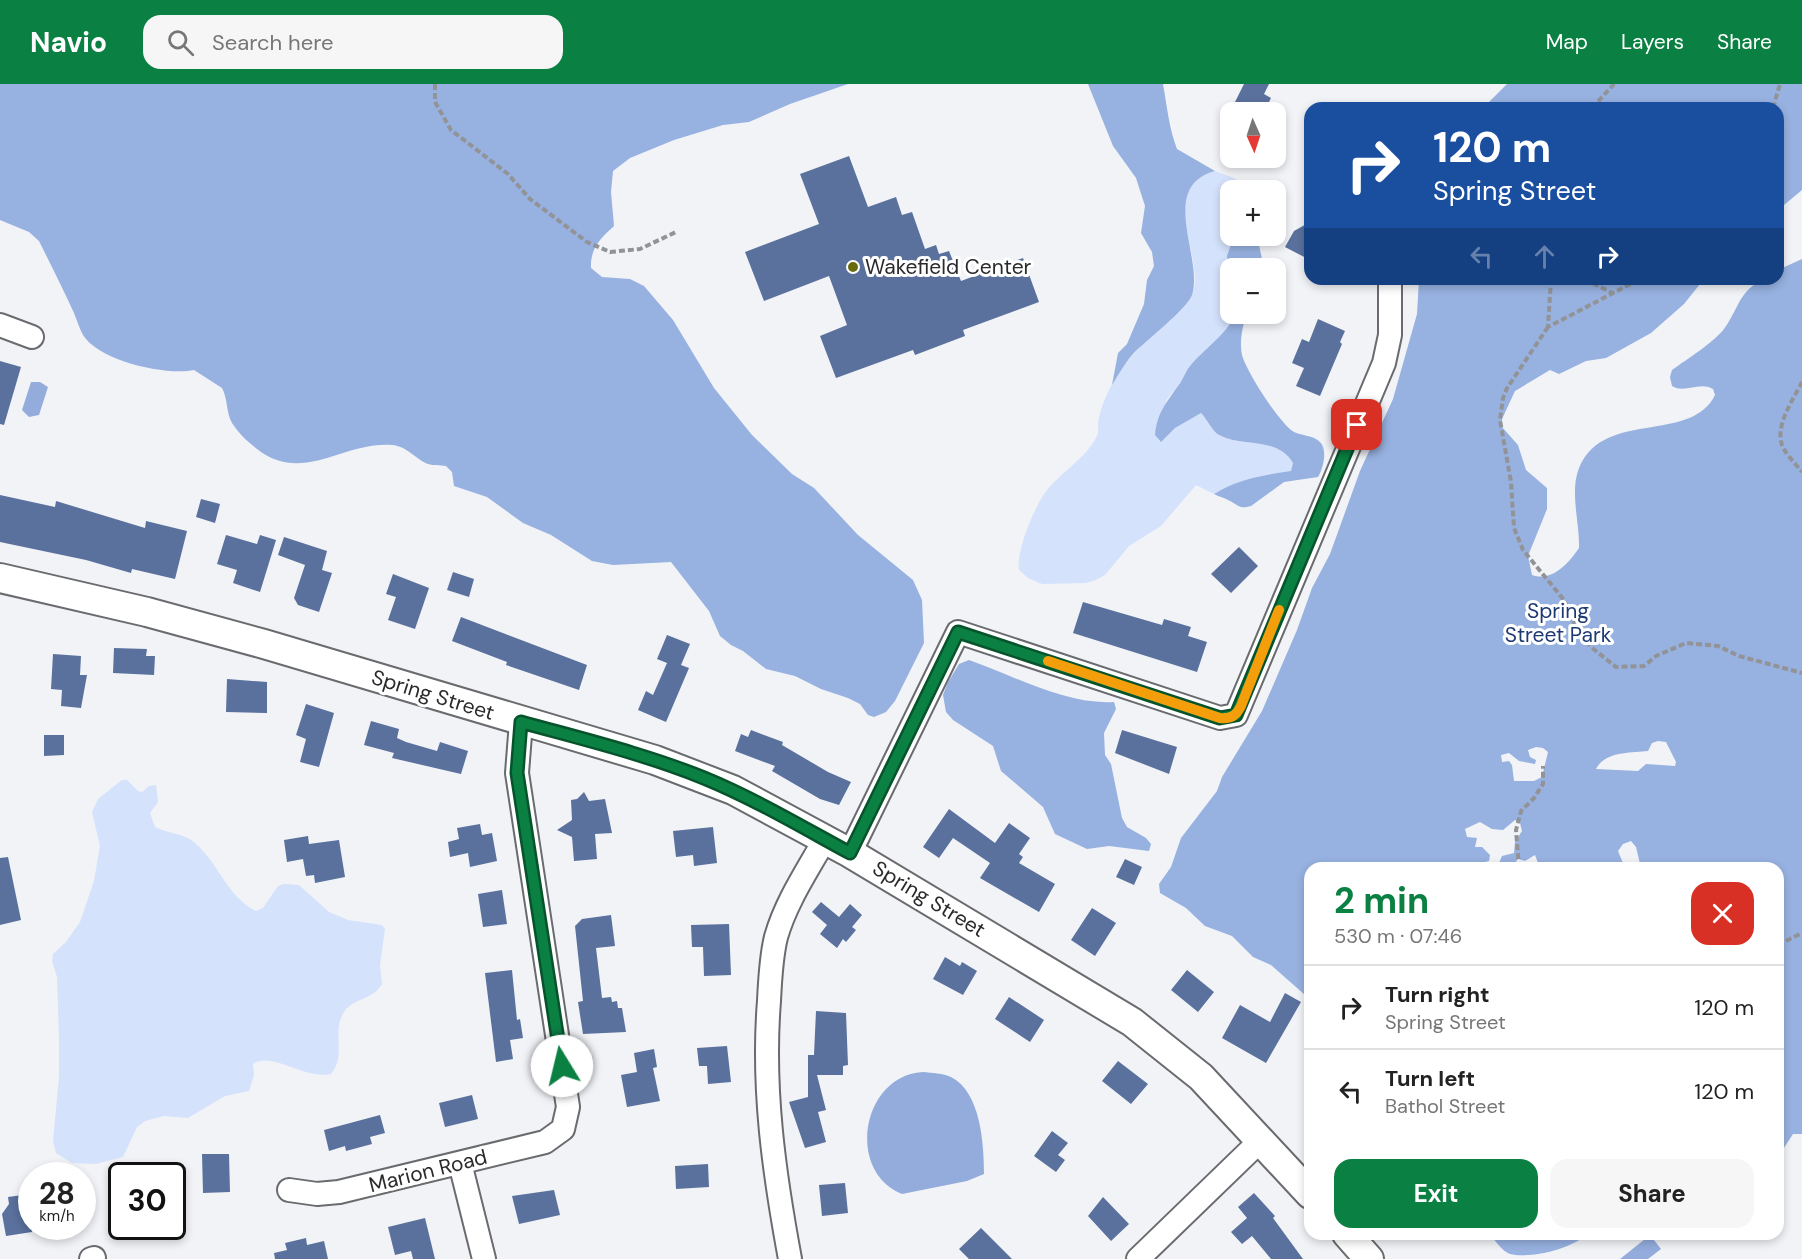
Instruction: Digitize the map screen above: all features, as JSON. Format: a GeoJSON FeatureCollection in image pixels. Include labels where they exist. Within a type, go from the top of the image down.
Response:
{"type":"FeatureCollection","features":[{"type":"Feature","properties":{"kind":"street"},"geometry":{"type":"LineString","coordinates":[[850,853],[958,632],[1220,718],[1233,717],[1241,706],[1312,528],[1384,363],[1390,334],[1390,285]]}},
{"type":"Feature","properties":{"kind":"street"},"geometry":{"type":"LineString","coordinates":[[0,325],[32,337]]}},
{"type":"Feature","properties":{"kind":"street","name":"Spring Street"},"geometry":{"type":"LineString","coordinates":[[0,578],[207,627],[655,760],[703,777],[762,804],[850,853],[1132,1022],[1202,1077],[1304,1187]]}},
{"type":"Feature","properties":{"kind":"street","name":"Marion Road"},"geometry":{"type":"LineString","coordinates":[[289,1190],[332,1194],[545,1142],[563,1129],[568,1107],[517,773],[521,722]]}},
{"type":"Feature","properties":{"kind":"street"},"geometry":{"type":"LineString","coordinates":[[790,1259],[777,1189],[768,1113],[766,1060],[769,993],[773,954],[782,920],[825,839]]}},
{"type":"Feature","properties":{"kind":"street"},"geometry":{"type":"LineString","coordinates":[[1138,1259],[1261,1140]]}},
{"type":"Feature","properties":{"kind":"street"},"geometry":{"type":"LineString","coordinates":[[460,1163],[484,1259]]}},
{"type":"Feature","properties":{"kind":"street"},"geometry":{"type":"LineString","coordinates":[[1352,1240],[1369,1259]]}},
{"type":"Feature","properties":{"kind":"path"},"geometry":{"type":"LineString","coordinates":[[435,84],[435,102],[451,130],[508,174],[530,199],[587,242],[610,252],[640,249],[676,232]]}},
{"type":"Feature","properties":{"kind":"path"},"geometry":{"type":"LineString","coordinates":[[1598,102],[1614,84]]}},
{"type":"Feature","properties":{"kind":"path"},"geometry":{"type":"LineString","coordinates":[[1775,102],[1780,84]]}},
{"type":"Feature","properties":{"kind":"path"},"geometry":{"type":"LineString","coordinates":[[1548,327],[1551,285]]}},
{"type":"Feature","properties":{"kind":"path"},"geometry":{"type":"LineString","coordinates":[[1596,285],[1613,294]]}},
{"type":"Feature","properties":{"kind":"path"},"geometry":{"type":"LineString","coordinates":[[1629,285],[1548,327],[1507,388],[1500,420],[1511,482],[1514,528],[1523,550],[1564,600],[1578,630],[1591,647],[1616,667],[1644,666],[1656,656],[1686,643],[1718,646],[1739,656],[1802,673]]}},
{"type":"Feature","properties":{"kind":"path"},"geometry":{"type":"LineString","coordinates":[[1802,382],[1785,417],[1781,438],[1783,448],[1802,472]]}},
{"type":"Feature","properties":{"kind":"path"},"geometry":{"type":"LineString","coordinates":[[1519,862],[1516,830],[1521,811],[1534,798],[1543,784],[1543,766]]}},
{"type":"Feature","properties":{"kind":"path"},"geometry":{"type":"LineString","coordinates":[[1784,942],[1802,933]]}},
{"type":"Feature","properties":{"kind":"shaded area"},"geometry":{"type":"Polygon","coordinates":[[[1215,171],[1237,180],[1220,180],[1220,246],[1231,246],[1229,258],[1220,258],[1220,324],[1231,324],[1189,367],[1179,385],[1167,399],[1155,435],[1161,442],[1175,428],[1201,413],[1219,435],[1278,449],[1293,463],[1291,471],[1242,481],[1214,494],[1196,485],[1161,526],[1129,546],[1105,575],[1086,583],[1042,584],[1028,578],[1019,570],[1020,552],[1031,519],[1051,486],[1092,444],[1098,434],[1100,413],[1112,384],[1120,372],[1138,350],[1188,300],[1194,287],[1194,271],[1185,213],[1187,195],[1196,181],[1215,171]]]}},
{"type":"Feature","properties":{"kind":"shaded area"},"geometry":{"type":"Polygon","coordinates":[[[31,382],[40,382],[48,387],[39,415],[29,417],[22,410],[31,382]]]}},
{"type":"Feature","properties":{"kind":"shaded area"},"geometry":{"type":"Polygon","coordinates":[[[122,780],[127,780],[142,792],[149,786],[156,785],[158,802],[150,813],[155,827],[194,842],[203,850],[237,897],[256,911],[263,908],[278,886],[299,885],[329,912],[348,920],[382,925],[385,929],[380,965],[382,984],[374,993],[352,1004],[344,1012],[339,1027],[338,1059],[331,1074],[310,1073],[279,1063],[260,1061],[253,1064],[254,1075],[249,1091],[225,1096],[188,1118],[164,1116],[145,1121],[137,1127],[123,1157],[96,1164],[96,1162],[70,1162],[56,1153],[53,1141],[59,1077],[59,1037],[57,977],[52,961],[53,954],[66,942],[80,922],[94,881],[100,846],[92,812],[98,799],[122,780]]]}},
{"type":"Feature","properties":{"kind":"shaded area"},"geometry":{"type":"Polygon","coordinates":[[[923,1072],[951,1077],[969,1094],[979,1120],[984,1174],[967,1181],[902,1194],[884,1182],[873,1166],[868,1146],[868,1126],[875,1106],[886,1089],[902,1077],[923,1072]]]}},
{"type":"Feature","properties":{"kind":"shaded area"},"geometry":{"type":"Polygon","coordinates":[[[1644,1240],[1654,1240],[1661,1249],[1648,1259],[1620,1259],[1644,1240]]]}},
{"type":"Feature","properties":{"kind":"green space"},"geometry":{"type":"Polygon","coordinates":[[[0,84],[848,84],[790,104],[749,122],[723,125],[674,140],[630,158],[613,171],[611,192],[614,226],[594,249],[591,268],[602,277],[630,279],[644,286],[673,320],[714,388],[752,435],[792,474],[814,488],[858,535],[913,580],[922,600],[924,643],[895,701],[886,712],[874,717],[868,715],[860,704],[848,698],[821,689],[795,676],[766,669],[720,636],[709,611],[671,562],[613,565],[592,561],[551,535],[523,523],[487,497],[454,486],[452,472],[446,466],[428,464],[397,446],[374,445],[307,462],[291,463],[274,459],[253,446],[235,427],[230,419],[222,388],[194,370],[167,371],[134,364],[118,359],[91,344],[83,335],[39,241],[29,232],[0,220],[0,84]]]}},
{"type":"Feature","properties":{"kind":"green space"},"geometry":{"type":"Polygon","coordinates":[[[1088,84],[1163,84],[1177,149],[1215,171],[1198,179],[1189,192],[1185,208],[1194,280],[1192,295],[1174,316],[1133,354],[1112,385],[1118,353],[1127,344],[1144,304],[1147,280],[1154,266],[1152,252],[1141,233],[1145,206],[1136,178],[1113,146],[1088,84]]]}},
{"type":"Feature","properties":{"kind":"green space"},"geometry":{"type":"Polygon","coordinates":[[[1507,84],[1802,84],[1802,190],[1784,205],[1784,102],[1489,102],[1507,84]]]}},
{"type":"Feature","properties":{"kind":"green space"},"geometry":{"type":"Polygon","coordinates":[[[1230,246],[1259,246],[1262,258],[1227,258],[1230,246]]]}},
{"type":"Feature","properties":{"kind":"green space","name":"Spring Street Park"},"geometry":{"type":"Polygon","coordinates":[[[1802,259],[1802,1134],[1793,1134],[1784,1148],[1784,862],[1640,862],[1636,847],[1631,841],[1623,844],[1618,851],[1623,862],[1538,862],[1535,855],[1525,861],[1518,859],[1516,862],[1499,862],[1502,856],[1514,853],[1515,842],[1522,831],[1520,823],[1515,820],[1503,830],[1492,829],[1480,822],[1465,829],[1467,837],[1477,838],[1475,847],[1482,847],[1490,855],[1489,861],[1485,862],[1304,862],[1304,994],[1271,965],[1253,957],[1232,936],[1205,926],[1186,908],[1160,893],[1159,884],[1171,867],[1181,838],[1217,791],[1222,777],[1262,711],[1297,630],[1312,588],[1330,554],[1360,471],[1393,399],[1417,314],[1419,285],[1699,285],[1684,304],[1651,333],[1606,358],[1586,361],[1559,374],[1550,370],[1515,391],[1502,419],[1502,427],[1518,445],[1526,470],[1547,488],[1547,509],[1528,556],[1532,575],[1539,577],[1559,570],[1579,548],[1575,503],[1576,481],[1583,460],[1596,445],[1613,436],[1689,418],[1704,409],[1715,395],[1713,389],[1708,387],[1682,389],[1672,386],[1670,377],[1672,370],[1707,345],[1724,329],[1749,289],[1755,285],[1784,285],[1784,267],[1802,259]],[[1666,742],[1652,743],[1648,751],[1612,756],[1600,763],[1596,769],[1638,771],[1646,764],[1675,766],[1676,762],[1666,742]],[[1536,747],[1528,750],[1530,757],[1536,760],[1535,764],[1519,761],[1509,753],[1501,755],[1502,762],[1509,761],[1512,765],[1514,781],[1534,781],[1542,777],[1548,752],[1536,747]]]}},
{"type":"Feature","properties":{"kind":"green space"},"geometry":{"type":"Polygon","coordinates":[[[1230,324],[1244,324],[1242,355],[1272,408],[1294,432],[1317,440],[1324,450],[1323,465],[1318,477],[1284,482],[1251,506],[1243,507],[1214,494],[1242,481],[1291,471],[1293,463],[1286,455],[1269,446],[1219,435],[1201,413],[1175,428],[1161,442],[1155,435],[1163,409],[1188,368],[1230,324]]]}},
{"type":"Feature","properties":{"kind":"green space"},"geometry":{"type":"Polygon","coordinates":[[[969,660],[1059,694],[1096,702],[1114,702],[1116,709],[1104,733],[1105,755],[1111,764],[1122,818],[1127,827],[1146,838],[1151,844],[1149,851],[1109,846],[1087,849],[1055,834],[1043,807],[1001,771],[993,746],[953,720],[946,712],[943,695],[948,682],[959,664],[969,660]]]}},
{"type":"Feature","properties":{"kind":"green space"},"geometry":{"type":"Polygon","coordinates":[[[1495,1240],[1579,1240],[1571,1245],[1539,1254],[1518,1255],[1505,1251],[1495,1240]]]}},
{"type":"Feature","properties":{"kind":"building"},"geometry":{"type":"Polygon","coordinates":[[[1244,84],[1269,84],[1264,94],[1271,98],[1269,102],[1235,102],[1244,84]]]}},
{"type":"Feature","properties":{"kind":"building","name":"Wakefield Center"},"geometry":{"type":"Polygon","coordinates":[[[849,156],[868,207],[896,197],[902,215],[912,212],[925,249],[936,245],[939,254],[949,251],[961,281],[1023,258],[1039,302],[963,330],[965,336],[915,355],[913,350],[836,378],[820,336],[847,325],[829,276],[764,301],[745,252],[819,224],[800,174],[849,156]]]}},
{"type":"Feature","properties":{"kind":"building"},"geometry":{"type":"Polygon","coordinates":[[[1304,225],[1304,257],[1285,247],[1294,231],[1304,225]]]}},
{"type":"Feature","properties":{"kind":"building"},"geometry":{"type":"Polygon","coordinates":[[[1318,319],[1345,331],[1340,342],[1342,344],[1320,396],[1296,386],[1304,368],[1292,363],[1302,339],[1309,342],[1318,319]]]}},
{"type":"Feature","properties":{"kind":"building"},"geometry":{"type":"Polygon","coordinates":[[[0,361],[21,367],[4,425],[0,424],[0,361]]]}},
{"type":"Feature","properties":{"kind":"building"},"geometry":{"type":"Polygon","coordinates":[[[0,495],[55,507],[56,501],[145,528],[146,521],[187,531],[175,579],[132,569],[131,573],[86,560],[0,542],[0,495]]]}},
{"type":"Feature","properties":{"kind":"building"},"geometry":{"type":"Polygon","coordinates":[[[201,499],[220,504],[215,523],[196,517],[201,499]]]}},
{"type":"Feature","properties":{"kind":"building"},"geometry":{"type":"Polygon","coordinates":[[[226,535],[257,544],[260,535],[276,540],[260,592],[233,583],[237,570],[217,564],[226,535]]]}},
{"type":"Feature","properties":{"kind":"building"},"geometry":{"type":"Polygon","coordinates":[[[284,537],[327,551],[322,570],[332,573],[319,612],[298,605],[294,598],[305,565],[278,555],[284,537]]]}},
{"type":"Feature","properties":{"kind":"building"},"geometry":{"type":"Polygon","coordinates":[[[1239,547],[1258,566],[1231,593],[1211,574],[1239,547]]]}},
{"type":"Feature","properties":{"kind":"building"},"geometry":{"type":"Polygon","coordinates":[[[453,572],[474,579],[469,597],[447,590],[453,572]]]}},
{"type":"Feature","properties":{"kind":"building"},"geometry":{"type":"Polygon","coordinates":[[[393,574],[429,588],[415,629],[388,620],[396,597],[386,594],[393,574]]]}},
{"type":"Feature","properties":{"kind":"building"},"geometry":{"type":"Polygon","coordinates":[[[1083,602],[1162,625],[1164,619],[1191,627],[1188,636],[1207,642],[1197,672],[1073,633],[1083,602]]]}},
{"type":"Feature","properties":{"kind":"building"},"geometry":{"type":"Polygon","coordinates":[[[461,617],[587,665],[579,690],[506,665],[507,662],[452,641],[461,617]]]}},
{"type":"Feature","properties":{"kind":"building"},"geometry":{"type":"Polygon","coordinates":[[[667,635],[690,644],[681,665],[689,668],[666,722],[638,710],[646,691],[653,695],[667,663],[657,659],[667,635]]]}},
{"type":"Feature","properties":{"kind":"building"},"geometry":{"type":"Polygon","coordinates":[[[114,648],[147,649],[146,656],[155,656],[154,675],[113,673],[114,648]]]}},
{"type":"Feature","properties":{"kind":"building"},"geometry":{"type":"Polygon","coordinates":[[[53,654],[81,656],[80,675],[87,675],[81,708],[61,706],[62,690],[51,689],[53,654]]]}},
{"type":"Feature","properties":{"kind":"building"},"geometry":{"type":"Polygon","coordinates":[[[227,679],[267,682],[267,713],[226,712],[227,679]]]}},
{"type":"Feature","properties":{"kind":"building"},"geometry":{"type":"Polygon","coordinates":[[[306,704],[334,713],[319,767],[300,762],[306,739],[296,735],[306,704]]]}},
{"type":"Feature","properties":{"kind":"building"},"geometry":{"type":"Polygon","coordinates":[[[371,721],[399,729],[397,738],[406,742],[437,751],[440,742],[468,751],[461,774],[392,758],[394,753],[364,745],[371,721]]]}},
{"type":"Feature","properties":{"kind":"building"},"geometry":{"type":"Polygon","coordinates":[[[751,730],[783,742],[782,745],[828,772],[851,782],[839,805],[820,799],[772,771],[775,766],[735,751],[741,734],[748,737],[751,730]]]}},
{"type":"Feature","properties":{"kind":"building"},"geometry":{"type":"Polygon","coordinates":[[[1122,730],[1177,747],[1169,774],[1115,753],[1122,730]]]}},
{"type":"Feature","properties":{"kind":"building"},"geometry":{"type":"Polygon","coordinates":[[[44,735],[64,735],[64,755],[44,756],[44,735]]]}},
{"type":"Feature","properties":{"kind":"building"},"geometry":{"type":"Polygon","coordinates":[[[584,792],[589,801],[605,799],[612,833],[595,834],[597,859],[574,861],[572,837],[557,830],[572,820],[571,800],[577,799],[584,792]]]}},
{"type":"Feature","properties":{"kind":"building"},"geometry":{"type":"Polygon","coordinates":[[[949,809],[995,843],[1009,823],[1030,838],[1019,854],[1023,857],[1019,863],[1055,884],[1039,912],[980,878],[990,863],[953,838],[939,858],[923,847],[949,809]]]}},
{"type":"Feature","properties":{"kind":"building"},"geometry":{"type":"Polygon","coordinates":[[[480,824],[482,835],[492,833],[497,861],[470,867],[468,853],[450,857],[448,842],[459,839],[457,828],[480,824]]]}},
{"type":"Feature","properties":{"kind":"building"},"geometry":{"type":"Polygon","coordinates":[[[713,827],[717,863],[694,866],[693,855],[676,857],[673,831],[713,827]]]}},
{"type":"Feature","properties":{"kind":"building"},"geometry":{"type":"Polygon","coordinates":[[[308,836],[309,844],[339,840],[345,877],[315,883],[314,875],[306,876],[303,859],[287,862],[284,840],[308,836]]]}},
{"type":"Feature","properties":{"kind":"building"},"geometry":{"type":"Polygon","coordinates":[[[8,857],[21,920],[0,925],[0,858],[8,857]]]}},
{"type":"Feature","properties":{"kind":"building"},"geometry":{"type":"Polygon","coordinates":[[[1125,859],[1142,867],[1134,885],[1116,877],[1125,859]]]}},
{"type":"Feature","properties":{"kind":"building"},"geometry":{"type":"Polygon","coordinates":[[[502,890],[507,924],[483,927],[478,894],[502,890]]]}},
{"type":"Feature","properties":{"kind":"building"},"geometry":{"type":"Polygon","coordinates":[[[821,902],[839,917],[850,904],[862,915],[852,927],[856,930],[846,942],[843,939],[837,948],[820,934],[827,925],[812,912],[821,902]]]}},
{"type":"Feature","properties":{"kind":"building"},"geometry":{"type":"Polygon","coordinates":[[[1092,908],[1116,923],[1095,956],[1071,940],[1092,908]]]}},
{"type":"Feature","properties":{"kind":"building"},"geometry":{"type":"Polygon","coordinates":[[[611,915],[615,946],[596,948],[602,998],[611,997],[612,1002],[617,1001],[618,1008],[622,1008],[626,1032],[583,1034],[578,1002],[583,1001],[575,926],[582,919],[611,915]]]}},
{"type":"Feature","properties":{"kind":"building"},"geometry":{"type":"Polygon","coordinates":[[[729,924],[731,975],[704,976],[703,947],[692,947],[691,925],[729,924]]]}},
{"type":"Feature","properties":{"kind":"building"},"geometry":{"type":"Polygon","coordinates":[[[945,957],[960,966],[962,962],[977,971],[963,995],[933,979],[945,957]]]}},
{"type":"Feature","properties":{"kind":"building"},"geometry":{"type":"Polygon","coordinates":[[[512,970],[517,1020],[520,1019],[523,1038],[510,1040],[513,1059],[496,1062],[485,973],[512,970]]]}},
{"type":"Feature","properties":{"kind":"building"},"geometry":{"type":"Polygon","coordinates":[[[1187,970],[1214,992],[1198,1012],[1171,990],[1187,970]]]}},
{"type":"Feature","properties":{"kind":"building"},"geometry":{"type":"Polygon","coordinates":[[[1285,993],[1301,1002],[1266,1063],[1222,1038],[1240,1005],[1270,1022],[1285,993]]]}},
{"type":"Feature","properties":{"kind":"building"},"geometry":{"type":"Polygon","coordinates":[[[1009,997],[1044,1020],[1030,1042],[995,1019],[1009,997]]]}},
{"type":"Feature","properties":{"kind":"building"},"geometry":{"type":"Polygon","coordinates":[[[816,1011],[846,1013],[848,1065],[843,1066],[843,1075],[817,1075],[826,1110],[818,1112],[826,1142],[805,1148],[789,1102],[808,1097],[808,1055],[814,1055],[816,1011]]]}},
{"type":"Feature","properties":{"kind":"building"},"geometry":{"type":"Polygon","coordinates":[[[727,1046],[731,1082],[708,1084],[707,1066],[699,1066],[697,1048],[727,1046]]]}},
{"type":"Feature","properties":{"kind":"building"},"geometry":{"type":"Polygon","coordinates":[[[654,1049],[657,1067],[653,1068],[660,1101],[627,1107],[621,1075],[637,1072],[634,1053],[654,1049]]]}},
{"type":"Feature","properties":{"kind":"building"},"geometry":{"type":"Polygon","coordinates":[[[1118,1061],[1148,1084],[1131,1104],[1102,1081],[1118,1061]]]}},
{"type":"Feature","properties":{"kind":"building"},"geometry":{"type":"Polygon","coordinates":[[[472,1095],[478,1119],[445,1127],[439,1103],[472,1095]]]}},
{"type":"Feature","properties":{"kind":"building"},"geometry":{"type":"Polygon","coordinates":[[[380,1115],[385,1133],[370,1137],[372,1144],[346,1151],[345,1146],[329,1151],[324,1130],[380,1115]]]}},
{"type":"Feature","properties":{"kind":"building"},"geometry":{"type":"Polygon","coordinates":[[[1052,1131],[1068,1143],[1058,1155],[1065,1160],[1056,1172],[1034,1156],[1052,1131]]]}},
{"type":"Feature","properties":{"kind":"building"},"geometry":{"type":"Polygon","coordinates":[[[202,1154],[229,1154],[230,1192],[203,1193],[202,1154]]]}},
{"type":"Feature","properties":{"kind":"building"},"geometry":{"type":"Polygon","coordinates":[[[708,1164],[709,1187],[676,1189],[675,1166],[708,1164]]]}},
{"type":"Feature","properties":{"kind":"building"},"geometry":{"type":"Polygon","coordinates":[[[845,1183],[848,1213],[822,1216],[819,1185],[845,1183]]]}},
{"type":"Feature","properties":{"kind":"building"},"geometry":{"type":"Polygon","coordinates":[[[554,1190],[560,1215],[519,1224],[512,1196],[554,1190]]]}},
{"type":"Feature","properties":{"kind":"building"},"geometry":{"type":"Polygon","coordinates":[[[1254,1193],[1275,1216],[1273,1218],[1303,1259],[1271,1259],[1252,1236],[1242,1244],[1231,1232],[1247,1218],[1238,1207],[1254,1193]]]}},
{"type":"Feature","properties":{"kind":"building"},"geometry":{"type":"Polygon","coordinates":[[[18,1196],[18,1234],[6,1236],[2,1214],[9,1204],[8,1197],[18,1196]]]}},
{"type":"Feature","properties":{"kind":"building"},"geometry":{"type":"Polygon","coordinates":[[[1103,1197],[1129,1224],[1111,1241],[1088,1216],[1103,1197]]]}},
{"type":"Feature","properties":{"kind":"building"},"geometry":{"type":"Polygon","coordinates":[[[425,1218],[435,1259],[413,1259],[411,1251],[395,1255],[388,1227],[425,1218]]]}},
{"type":"Feature","properties":{"kind":"building"},"geometry":{"type":"Polygon","coordinates":[[[981,1228],[1012,1259],[969,1259],[959,1249],[981,1228]]]}},
{"type":"Feature","properties":{"kind":"building"},"geometry":{"type":"Polygon","coordinates":[[[306,1238],[307,1245],[324,1241],[328,1259],[275,1259],[274,1253],[287,1250],[285,1243],[306,1238]]]}},
{"type":"Feature","properties":{"kind":"slow traffic"},"geometry":{"type":"LineString","coordinates":[[1048,661],[1220,718],[1233,717],[1241,706],[1279,610]]}},
{"type":"Feature","properties":{"kind":"place","name":"Wakefield Center"},"geometry":{"type":"Point","coordinates":[853,267]}},
{"type":"Feature","properties":{"kind":"route"},"geometry":{"type":"LineString","coordinates":[[562,1066],[517,773],[516,757],[521,722],[655,760],[703,777],[762,804],[850,853],[958,632],[1220,718],[1233,717],[1241,706],[1312,528],[1357,425]]}}]}
